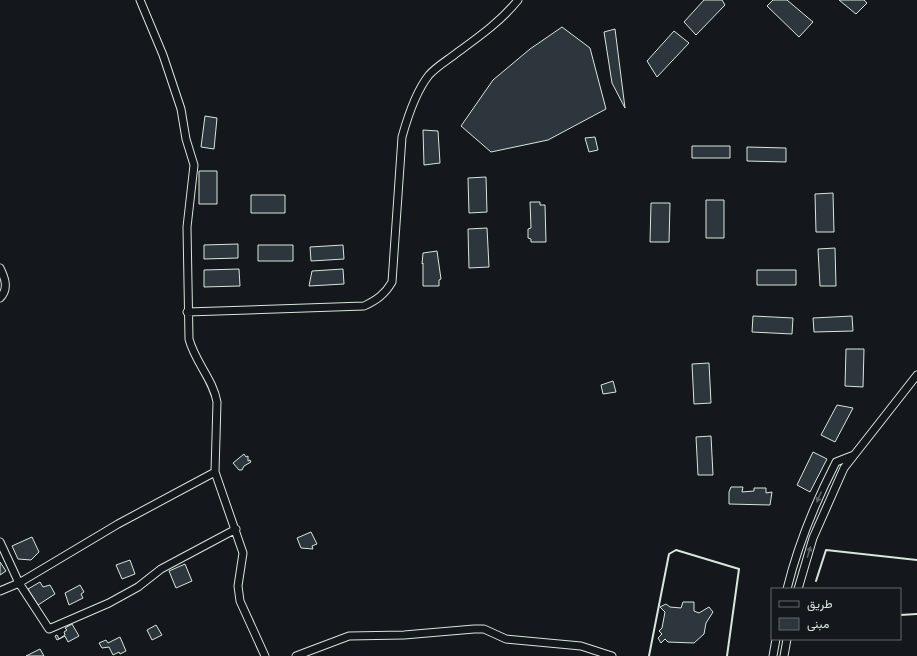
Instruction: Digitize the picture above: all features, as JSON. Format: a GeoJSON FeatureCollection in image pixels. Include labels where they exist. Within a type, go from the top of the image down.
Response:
{"type":"FeatureCollection","features":[{"type":"Feature","properties":{"kind":"street"},"geometry":{"type":"LineString","coordinates":[[140,0],[163,55],[181,109],[186,139],[194,165],[187,227],[188,327],[191,349],[212,385],[217,402],[215,472],[236,529],[243,554],[238,586],[240,601],[265,656]]}},
{"type":"Feature","properties":{"kind":"street"},"geometry":{"type":"LineString","coordinates":[[188,312],[364,306],[374,302],[386,292],[392,282],[402,137],[407,121],[422,88],[434,71],[490,28],[518,0]]}},
{"type":"Feature","properties":{"kind":"street"},"geometry":{"type":"LineString","coordinates":[[0,268],[5,279],[5,288],[0,298]]}},
{"type":"Feature","properties":{"kind":"street"},"geometry":{"type":"LineString","coordinates":[[798,588],[813,538],[844,468],[917,375]]}},
{"type":"Feature","properties":{"kind":"street"},"geometry":{"type":"LineString","coordinates":[[787,588],[803,535],[820,494],[836,462],[855,455]]}},
{"type":"Feature","properties":{"kind":"street"},"geometry":{"type":"LineString","coordinates":[[0,591],[18,583],[118,524],[215,472]]}},
{"type":"Feature","properties":{"kind":"street"},"geometry":{"type":"LineString","coordinates":[[0,542],[18,583],[50,629],[127,594],[161,569],[236,529]]}},
{"type":"Feature","properties":{"kind":"street"},"geometry":{"type":"LineString","coordinates":[[296,656],[349,636],[484,629],[506,639],[580,646],[612,656]]}},
{"type":"Feature","properties":{"kind":"street"},"geometry":{"type":"LineString","coordinates":[[774,656],[776,640]]}},
{"type":"Feature","properties":{"kind":"street"},"geometry":{"type":"LineString","coordinates":[[784,656],[787,640]]}},
{"type":"Feature","properties":{"kind":"building"},"geometry":{"type":"Polygon","coordinates":[[[704,0],[722,0],[725,5],[696,35],[684,22],[704,0]]]}},
{"type":"Feature","properties":{"kind":"building"},"geometry":{"type":"Polygon","coordinates":[[[773,0],[787,0],[813,22],[799,37],[767,6],[773,0]]]}},
{"type":"Feature","properties":{"kind":"building"},"geometry":{"type":"Polygon","coordinates":[[[839,0],[864,0],[867,3],[856,14],[839,0]]]}},
{"type":"Feature","properties":{"kind":"building"},"geometry":{"type":"Polygon","coordinates":[[[562,27],[590,48],[606,109],[548,140],[491,152],[461,126],[493,80],[530,49],[562,27]]]}},
{"type":"Feature","properties":{"kind":"building"},"geometry":{"type":"Polygon","coordinates":[[[615,29],[625,108],[612,83],[604,32],[615,29]]]}},
{"type":"Feature","properties":{"kind":"building"},"geometry":{"type":"Polygon","coordinates":[[[674,31],[689,43],[657,77],[647,61],[674,31]]]}},
{"type":"Feature","properties":{"kind":"building"},"geometry":{"type":"Polygon","coordinates":[[[205,116],[217,118],[214,149],[201,147],[205,116]]]}},
{"type":"Feature","properties":{"kind":"building"},"geometry":{"type":"Polygon","coordinates":[[[423,130],[438,131],[440,163],[424,165],[423,130]]]}},
{"type":"Feature","properties":{"kind":"building"},"geometry":{"type":"Polygon","coordinates":[[[595,137],[598,150],[589,152],[585,138],[595,137]]]}},
{"type":"Feature","properties":{"kind":"building"},"geometry":{"type":"Polygon","coordinates":[[[692,146],[730,146],[730,158],[692,158],[692,146]]]}},
{"type":"Feature","properties":{"kind":"building"},"geometry":{"type":"Polygon","coordinates":[[[747,147],[786,148],[786,162],[747,161],[747,147]]]}},
{"type":"Feature","properties":{"kind":"building"},"geometry":{"type":"Polygon","coordinates":[[[199,171],[217,171],[217,204],[199,204],[199,171]]]}},
{"type":"Feature","properties":{"kind":"building"},"geometry":{"type":"Polygon","coordinates":[[[486,177],[487,212],[469,213],[468,178],[486,177]]]}},
{"type":"Feature","properties":{"kind":"building"},"geometry":{"type":"Polygon","coordinates":[[[833,193],[834,232],[816,232],[815,194],[833,193]]]}},
{"type":"Feature","properties":{"kind":"building"},"geometry":{"type":"Polygon","coordinates":[[[251,195],[285,195],[285,213],[251,213],[251,195]]]}},
{"type":"Feature","properties":{"kind":"building"},"geometry":{"type":"Polygon","coordinates":[[[706,200],[724,200],[724,238],[706,238],[706,200]]]}},
{"type":"Feature","properties":{"kind":"building"},"geometry":{"type":"Polygon","coordinates":[[[530,202],[540,202],[540,205],[545,205],[546,242],[531,242],[531,239],[528,238],[528,229],[531,228],[530,202]]]}},
{"type":"Feature","properties":{"kind":"building"},"geometry":{"type":"Polygon","coordinates":[[[651,203],[670,203],[669,242],[650,242],[651,203]]]}},
{"type":"Feature","properties":{"kind":"building"},"geometry":{"type":"Polygon","coordinates":[[[487,228],[489,267],[469,268],[468,229],[487,228]]]}},
{"type":"Feature","properties":{"kind":"building"},"geometry":{"type":"Polygon","coordinates":[[[238,244],[238,258],[204,259],[204,245],[238,244]]]}},
{"type":"Feature","properties":{"kind":"building"},"geometry":{"type":"Polygon","coordinates":[[[258,245],[293,245],[293,261],[258,261],[258,245]]]}},
{"type":"Feature","properties":{"kind":"building"},"geometry":{"type":"Polygon","coordinates":[[[343,245],[344,259],[311,261],[310,247],[343,245]]]}},
{"type":"Feature","properties":{"kind":"building"},"geometry":{"type":"Polygon","coordinates":[[[835,248],[836,286],[820,286],[818,249],[835,248]]]}},
{"type":"Feature","properties":{"kind":"building"},"geometry":{"type":"Polygon","coordinates":[[[437,251],[441,279],[439,280],[439,286],[423,286],[423,253],[437,251]]]}},
{"type":"Feature","properties":{"kind":"building"},"geometry":{"type":"Polygon","coordinates":[[[239,269],[240,286],[204,287],[204,270],[239,269]]]}},
{"type":"Feature","properties":{"kind":"building"},"geometry":{"type":"Polygon","coordinates":[[[343,269],[344,284],[309,286],[312,271],[343,269]]]}},
{"type":"Feature","properties":{"kind":"building"},"geometry":{"type":"Polygon","coordinates":[[[757,270],[796,270],[796,285],[757,285],[757,270]]]}},
{"type":"Feature","properties":{"kind":"building"},"geometry":{"type":"Polygon","coordinates":[[[753,316],[793,318],[792,334],[752,332],[753,316]]]}},
{"type":"Feature","properties":{"kind":"building"},"geometry":{"type":"Polygon","coordinates":[[[852,316],[853,331],[814,332],[813,318],[852,316]]]}},
{"type":"Feature","properties":{"kind":"building"},"geometry":{"type":"Polygon","coordinates":[[[846,349],[864,349],[863,387],[845,386],[846,349]]]}},
{"type":"Feature","properties":{"kind":"building"},"geometry":{"type":"Polygon","coordinates":[[[709,363],[711,403],[694,404],[692,364],[709,363]]]}},
{"type":"Feature","properties":{"kind":"building"},"geometry":{"type":"Polygon","coordinates":[[[613,381],[616,392],[603,394],[601,385],[613,381]]]}},
{"type":"Feature","properties":{"kind":"building"},"geometry":{"type":"Polygon","coordinates":[[[837,405],[853,408],[835,442],[821,435],[837,405]]]}},
{"type":"Feature","properties":{"kind":"building"},"geometry":{"type":"Polygon","coordinates":[[[711,436],[713,475],[698,475],[696,437],[711,436]]]}},
{"type":"Feature","properties":{"kind":"building"},"geometry":{"type":"Polygon","coordinates":[[[813,452],[827,459],[810,492],[797,485],[813,452]]]}},
{"type":"Feature","properties":{"kind":"building"},"geometry":{"type":"Polygon","coordinates":[[[244,454],[246,457],[248,456],[248,461],[250,460],[251,462],[244,466],[242,470],[239,470],[233,463],[244,454]]]}},
{"type":"Feature","properties":{"kind":"building"},"geometry":{"type":"Polygon","coordinates":[[[731,487],[743,487],[742,492],[754,491],[754,488],[766,488],[766,493],[772,492],[770,505],[729,504],[729,492],[731,487]]]}},
{"type":"Feature","properties":{"kind":"building"},"geometry":{"type":"Polygon","coordinates":[[[311,532],[317,544],[312,546],[313,549],[301,548],[297,538],[311,532]]]}},
{"type":"Feature","properties":{"kind":"building"},"geometry":{"type":"Polygon","coordinates":[[[32,537],[39,552],[31,560],[18,559],[12,546],[32,537]]]}},
{"type":"Feature","properties":{"kind":"building"},"geometry":{"type":"Polygon","coordinates":[[[130,560],[135,574],[122,579],[116,565],[130,560]]]}},
{"type":"Feature","properties":{"kind":"building"},"geometry":{"type":"Polygon","coordinates":[[[0,562],[6,571],[0,575],[0,562]]]}},
{"type":"Feature","properties":{"kind":"building"},"geometry":{"type":"Polygon","coordinates":[[[185,564],[192,581],[176,588],[169,571],[185,564]]]}},
{"type":"Feature","properties":{"kind":"building"},"geometry":{"type":"Polygon","coordinates":[[[40,582],[43,587],[50,585],[55,594],[38,605],[28,589],[40,582]]]}},
{"type":"Feature","properties":{"kind":"building"},"geometry":{"type":"Polygon","coordinates":[[[80,585],[84,592],[81,594],[83,598],[69,605],[65,593],[80,585]]]}},
{"type":"Feature","properties":{"kind":"building"},"geometry":{"type":"Polygon","coordinates":[[[683,602],[694,602],[694,611],[699,613],[709,607],[713,612],[706,623],[704,634],[694,643],[668,642],[665,639],[661,643],[658,638],[662,634],[659,631],[662,628],[665,612],[660,607],[666,604],[670,607],[681,608],[683,602]]]}},
{"type":"Feature","properties":{"kind":"building"},"geometry":{"type":"Polygon","coordinates":[[[72,624],[79,636],[68,642],[65,636],[59,639],[65,635],[64,632],[67,630],[65,628],[72,624]]]}},
{"type":"Feature","properties":{"kind":"building"},"geometry":{"type":"Polygon","coordinates":[[[156,625],[162,635],[152,640],[147,630],[156,625]]]}},
{"type":"Feature","properties":{"kind":"building"},"geometry":{"type":"Polygon","coordinates":[[[120,637],[126,651],[120,654],[119,652],[113,655],[109,647],[102,648],[99,643],[106,640],[108,643],[120,637]]]}},
{"type":"Feature","properties":{"kind":"building"},"geometry":{"type":"Polygon","coordinates":[[[40,649],[44,656],[26,656],[40,649]]]}},
{"type":"Feature","properties":{"kind":"wall"},"geometry":{"type":"LineString","coordinates":[[649,656],[669,554],[676,550],[739,569],[727,656]]}},
{"type":"Feature","properties":{"kind":"wall"},"geometry":{"type":"LineString","coordinates":[[816,581],[826,550],[917,560]]}},
{"type":"Feature","properties":{"kind":"wall"},"geometry":{"type":"LineString","coordinates":[[901,615],[917,614]]}}]}
